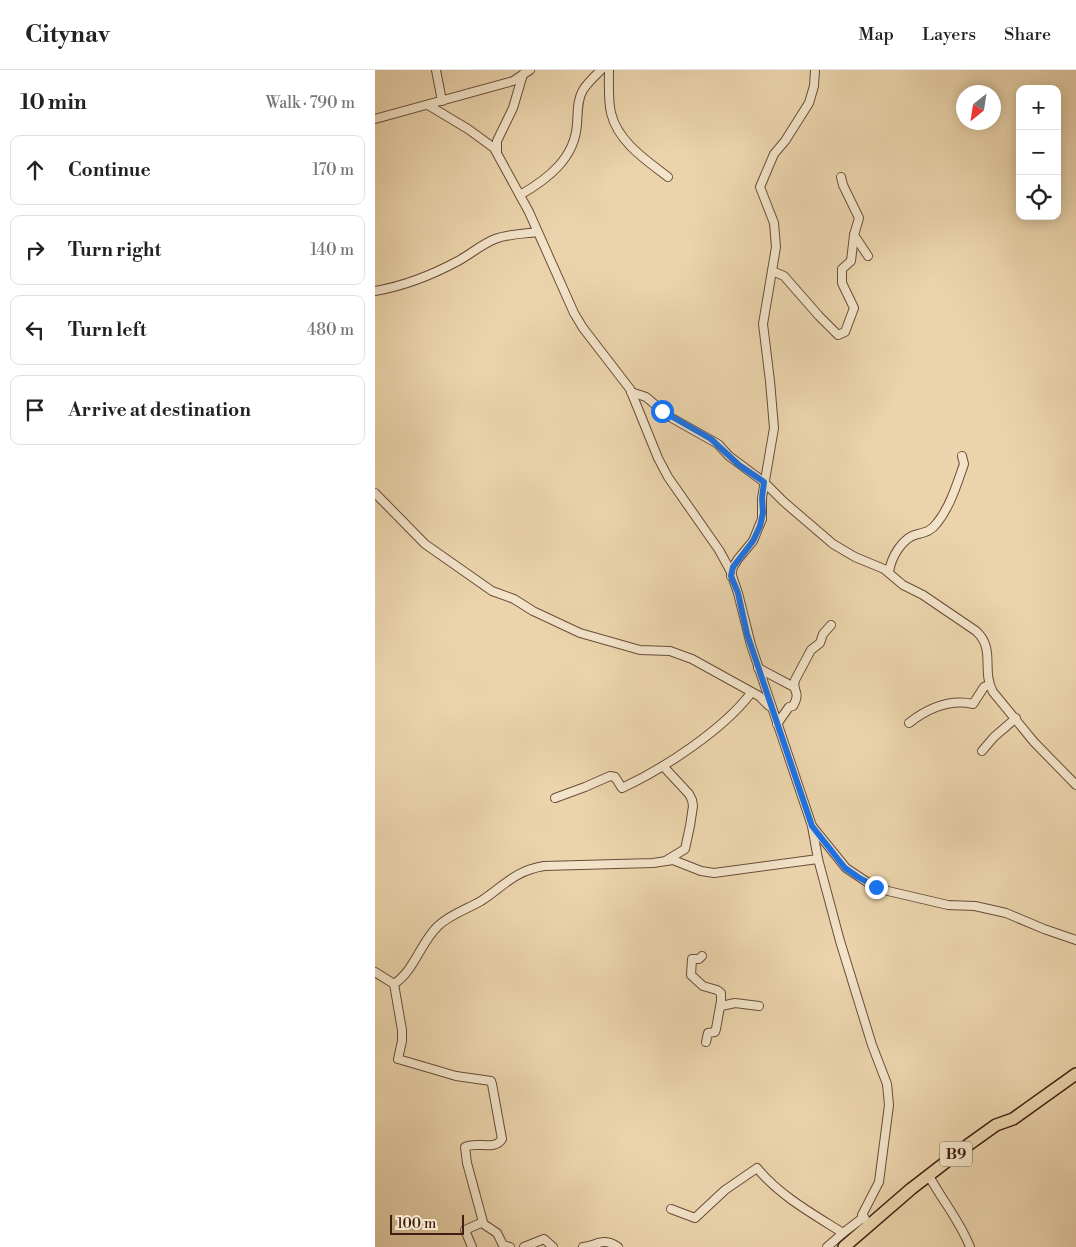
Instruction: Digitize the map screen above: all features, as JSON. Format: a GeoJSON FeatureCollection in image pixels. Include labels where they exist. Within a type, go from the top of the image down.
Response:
{"type":"FeatureCollection","features":[{"type":"Feature","properties":{"kind":"highway","name":"B9"},"geometry":{"type":"LineString","coordinates":[[843,1247],[866,1221],[929,1176],[988,1130],[1013,1119],[1076,1074]]}},
{"type":"Feature","properties":{"kind":"street"},"geometry":{"type":"LineString","coordinates":[[435,70],[442,101]]}},
{"type":"Feature","properties":{"kind":"street"},"geometry":{"type":"LineString","coordinates":[[520,195],[533,188],[557,169],[566,157],[576,137],[581,94],[601,70]]}},
{"type":"Feature","properties":{"kind":"street"},"geometry":{"type":"LineString","coordinates":[[609,70],[610,106],[614,122],[634,150],[668,177]]}},
{"type":"Feature","properties":{"kind":"street"},"geometry":{"type":"LineString","coordinates":[[731,576],[733,567],[753,541],[760,526],[763,513],[764,482],[774,428],[763,324],[776,247],[772,217],[759,187],[773,154],[785,141],[809,103],[814,86],[815,70]]}},
{"type":"Feature","properties":{"kind":"street"},"geometry":{"type":"LineString","coordinates":[[375,119],[513,81],[527,72]]}},
{"type":"Feature","properties":{"kind":"street"},"geometry":{"type":"LineString","coordinates":[[497,152],[497,141],[513,108],[527,72]]}},
{"type":"Feature","properties":{"kind":"street"},"geometry":{"type":"LineString","coordinates":[[428,105],[468,128],[491,144],[497,152],[529,212],[577,318],[617,370],[631,392],[658,458],[668,477],[719,550],[738,593],[747,634],[812,826],[818,859],[840,941],[872,1045],[887,1084],[889,1100],[879,1182],[862,1215],[866,1221],[843,1233],[827,1247]]}},
{"type":"Feature","properties":{"kind":"street"},"geometry":{"type":"LineString","coordinates":[[772,271],[784,276],[819,316],[838,334],[845,332],[854,308],[842,283],[842,269],[851,261],[854,235],[859,218],[841,177]]}},
{"type":"Feature","properties":{"kind":"street"},"geometry":{"type":"LineString","coordinates":[[375,290],[401,285],[432,274],[494,239],[537,232]]}},
{"type":"Feature","properties":{"kind":"street"},"geometry":{"type":"LineString","coordinates":[[854,235],[868,256]]}},
{"type":"Feature","properties":{"kind":"street"},"geometry":{"type":"LineString","coordinates":[[631,392],[646,397],[670,417],[711,439],[739,465],[764,482],[784,502],[833,544],[855,557],[889,572],[903,585],[944,609],[980,635],[987,651],[986,670],[988,685],[1034,742],[1076,785]]}},
{"type":"Feature","properties":{"kind":"street"},"geometry":{"type":"LineString","coordinates":[[889,572],[892,558],[909,538],[928,532],[943,515],[964,464],[962,456]]}},
{"type":"Feature","properties":{"kind":"street"},"geometry":{"type":"LineString","coordinates":[[375,493],[421,541],[438,555],[492,591],[511,598],[562,626],[581,633],[644,651],[661,650],[677,653],[692,659],[752,693],[771,707]]}},
{"type":"Feature","properties":{"kind":"street"},"geometry":{"type":"LineString","coordinates":[[777,724],[789,707],[793,706],[797,698],[795,680],[811,650],[820,643],[823,634],[831,625]]}},
{"type":"Feature","properties":{"kind":"street"},"geometry":{"type":"LineString","coordinates":[[759,668],[795,688]]}},
{"type":"Feature","properties":{"kind":"street"},"geometry":{"type":"LineString","coordinates":[[555,798],[612,776],[615,777],[622,788],[648,776],[712,731],[763,684]]}},
{"type":"Feature","properties":{"kind":"street"},"geometry":{"type":"LineString","coordinates":[[909,723],[918,715],[943,705],[955,702],[973,704],[984,687],[988,685]]}},
{"type":"Feature","properties":{"kind":"street"},"geometry":{"type":"LineString","coordinates":[[981,751],[1016,718]]}},
{"type":"Feature","properties":{"kind":"street"},"geometry":{"type":"LineString","coordinates":[[663,766],[689,794],[693,806],[685,849],[681,858],[684,864]]}},
{"type":"Feature","properties":{"kind":"street"},"geometry":{"type":"LineString","coordinates":[[812,826],[845,868],[870,884],[888,891],[948,905],[975,906],[1001,911],[1076,940]]}},
{"type":"Feature","properties":{"kind":"street"},"geometry":{"type":"LineString","coordinates":[[666,861],[683,851]]}},
{"type":"Feature","properties":{"kind":"street"},"geometry":{"type":"LineString","coordinates":[[394,984],[413,965],[437,926],[480,901],[508,880],[526,870],[543,866],[673,860],[701,871],[713,873],[818,859]]}},
{"type":"Feature","properties":{"kind":"street"},"geometry":{"type":"LineString","coordinates":[[702,956],[699,959],[692,959],[691,975],[703,986],[721,993],[721,1006],[716,1029],[715,1032],[708,1033],[706,1042]]}},
{"type":"Feature","properties":{"kind":"street"},"geometry":{"type":"LineString","coordinates":[[375,972],[394,984],[403,1030],[398,1059],[456,1076],[491,1081],[501,1142],[465,1147],[467,1163],[483,1220],[482,1223]]}},
{"type":"Feature","properties":{"kind":"street"},"geometry":{"type":"LineString","coordinates":[[721,1006],[735,1003],[759,1006]]}},
{"type":"Feature","properties":{"kind":"street"},"geometry":{"type":"LineString","coordinates":[[671,1208],[695,1218],[725,1190],[757,1168],[774,1187],[843,1233]]}},
{"type":"Feature","properties":{"kind":"street"},"geometry":{"type":"LineString","coordinates":[[929,1176],[940,1198],[964,1233],[970,1247]]}},
{"type":"Feature","properties":{"kind":"street"},"geometry":{"type":"LineString","coordinates":[[472,1247],[465,1230],[482,1223]]}},
{"type":"Feature","properties":{"kind":"street"},"geometry":{"type":"LineString","coordinates":[[482,1223],[497,1233],[503,1245],[510,1247]]}},
{"type":"Feature","properties":{"kind":"street"},"geometry":{"type":"LineString","coordinates":[[524,1247],[544,1239],[553,1247]]}},
{"type":"Feature","properties":{"kind":"street"},"geometry":{"type":"LineString","coordinates":[[583,1247],[604,1241],[611,1242],[618,1247]]}},
{"type":"Feature","properties":{"kind":"route"},"geometry":{"type":"LineString","coordinates":[[662,411],[711,439],[739,465],[764,482],[763,513],[760,526],[753,541],[733,567],[731,576],[738,593],[747,634],[812,826],[845,868],[876,887]]}}]}
